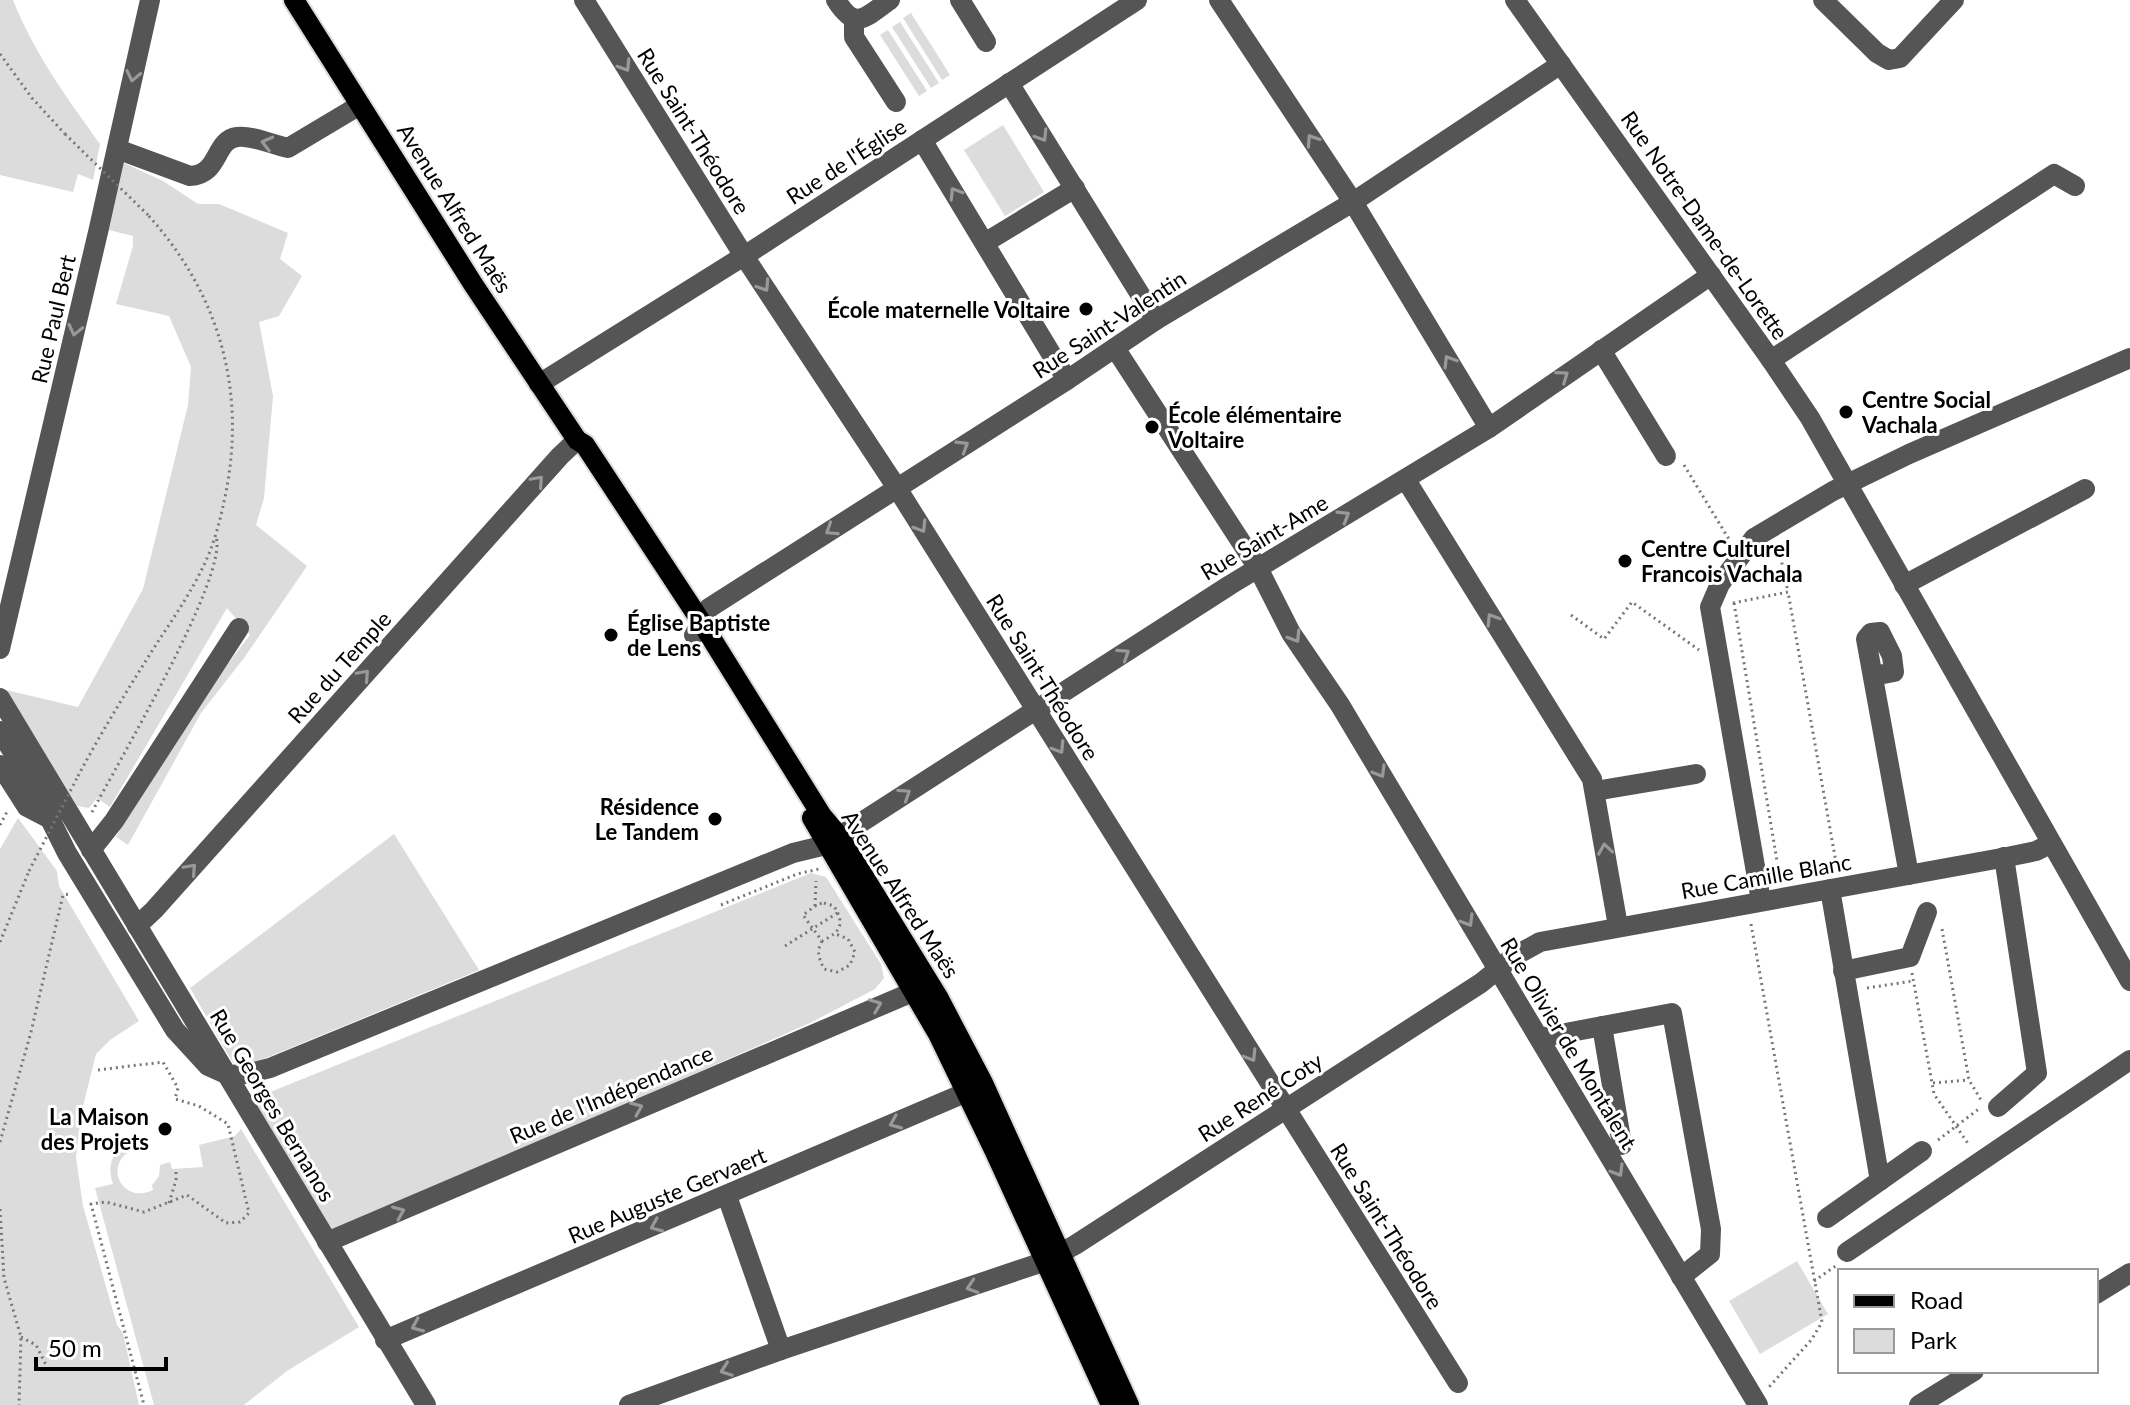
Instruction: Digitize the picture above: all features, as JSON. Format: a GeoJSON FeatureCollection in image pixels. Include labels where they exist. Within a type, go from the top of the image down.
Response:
{"type":"FeatureCollection","features":[{"type":"Feature","properties":{"kind":"main road","name":"Avenue Alfred Maës"},"geometry":{"type":"LineString","coordinates":[[294,0],[577,440],[581,459],[822,816],[860,900],[915,991],[1053,1257],[1117,1403]]}},
{"type":"Feature","properties":{"kind":"main road","name":"Avenue Alfred Maës"},"geometry":{"type":"LineString","coordinates":[[577,440],[585,445],[697,628]]}},
{"type":"Feature","properties":{"kind":"street","name":"Rue Paul Bert"},"geometry":{"type":"LineString","coordinates":[[0,649],[150,0]]}},
{"type":"Feature","properties":{"kind":"street","name":"Rue Saint-Théodore"},"geometry":{"type":"LineString","coordinates":[[584,0],[744,256],[897,488],[1458,1383]]}},
{"type":"Feature","properties":{"kind":"street"},"geometry":{"type":"LineString","coordinates":[[836,0],[846,17],[854,19],[864,18],[890,0]]}},
{"type":"Feature","properties":{"kind":"street"},"geometry":{"type":"LineString","coordinates":[[960,0],[986,42]]}},
{"type":"Feature","properties":{"kind":"street","name":"Rue de l'Église"},"geometry":{"type":"LineString","coordinates":[[539,384],[744,256],[1137,0]]}},
{"type":"Feature","properties":{"kind":"street"},"geometry":{"type":"LineString","coordinates":[[1219,0],[1353,202],[1489,428]]}},
{"type":"Feature","properties":{"kind":"street","name":"Rue Notre-Dame-de-Lorette"},"geometry":{"type":"LineString","coordinates":[[1515,0],[1810,418],[2130,981]]}},
{"type":"Feature","properties":{"kind":"street"},"geometry":{"type":"LineString","coordinates":[[1823,0],[1877,53],[1889,60],[1900,58],[1954,0]]}},
{"type":"Feature","properties":{"kind":"street"},"geometry":{"type":"LineString","coordinates":[[854,19],[854,37],[896,102]]}},
{"type":"Feature","properties":{"kind":"street","name":"Rue Saint-Valentin"},"geometry":{"type":"LineString","coordinates":[[697,628],[709,608],[1156,320],[1353,202],[1561,64]]}},
{"type":"Feature","properties":{"kind":"street"},"geometry":{"type":"LineString","coordinates":[[1009,83],[1156,320]]}},
{"type":"Feature","properties":{"kind":"street"},"geometry":{"type":"LineString","coordinates":[[117,149],[190,176],[199,176],[211,169],[219,151],[231,139],[239,136],[288,148],[360,105]]}},
{"type":"Feature","properties":{"kind":"street"},"geometry":{"type":"LineString","coordinates":[[922,140],[1067,380]]}},
{"type":"Feature","properties":{"kind":"street"},"geometry":{"type":"LineString","coordinates":[[1771,360],[2054,174],[2075,186]]}},
{"type":"Feature","properties":{"kind":"street"},"geometry":{"type":"LineString","coordinates":[[986,242],[1075,188]]}},
{"type":"Feature","properties":{"kind":"street","name":"Rue Saint-Ame"},"geometry":{"type":"LineString","coordinates":[[228,1075],[270,1068],[793,853],[833,840],[1258,568],[1489,428],[1711,275]]}},
{"type":"Feature","properties":{"kind":"street","name":"Rue Olivier de Montalent"},"geometry":{"type":"LineString","coordinates":[[1115,348],[1258,568],[1291,633],[1340,705],[1758,1404]]}},
{"type":"Feature","properties":{"kind":"street"},"geometry":{"type":"LineString","coordinates":[[1601,350],[1674,460]]}},
{"type":"Feature","properties":{"kind":"street"},"geometry":{"type":"LineString","coordinates":[[1755,902],[1710,607],[1720,584],[1754,538],[1848,483],[2130,358]]}},
{"type":"Feature","properties":{"kind":"street","name":"Rue du Temple"},"geometry":{"type":"LineString","coordinates":[[137,926],[577,440]]}},
{"type":"Feature","properties":{"kind":"street"},"geometry":{"type":"LineString","coordinates":[[1406,480],[1592,779],[1618,926]]}},
{"type":"Feature","properties":{"kind":"street"},"geometry":{"type":"LineString","coordinates":[[1904,585],[2085,489]]}},
{"type":"Feature","properties":{"kind":"street"},"geometry":{"type":"LineString","coordinates":[[91,850],[114,821],[239,628]]}},
{"type":"Feature","properties":{"kind":"street"},"geometry":{"type":"LineString","coordinates":[[1873,676],[1909,875]]}},
{"type":"Feature","properties":{"kind":"street","name":"Rue Georges Bernanos"},"geometry":{"type":"LineString","coordinates":[[0,698],[48,781],[84,824],[91,850],[426,1405]]}},
{"type":"Feature","properties":{"kind":"street"},"geometry":{"type":"LineString","coordinates":[[0,731],[126,953],[175,1030],[208,1066],[228,1075]]}},
{"type":"Feature","properties":{"kind":"street"},"geometry":{"type":"LineString","coordinates":[[0,765],[27,807],[50,819],[84,824]]}},
{"type":"Feature","properties":{"kind":"street"},"geometry":{"type":"LineString","coordinates":[[1595,791],[1696,774]]}},
{"type":"Feature","properties":{"kind":"street"},"geometry":{"type":"LineString","coordinates":[[833,840],[918,979],[970,1074],[1053,1257]]}},
{"type":"Feature","properties":{"kind":"street","name":"Rue Camille Blanc"},"geometry":{"type":"LineString","coordinates":[[1497,970],[1540,942],[2036,851],[2050,844]]}},
{"type":"Feature","properties":{"kind":"street"},"geometry":{"type":"LineString","coordinates":[[1998,1107],[2037,1073],[2004,857]]}},
{"type":"Feature","properties":{"kind":"street"},"geometry":{"type":"LineString","coordinates":[[1835,888],[1843,971],[1880,1181]]}},
{"type":"Feature","properties":{"kind":"street"},"geometry":{"type":"LineString","coordinates":[[1843,971],[1910,957],[1933,914]]}},
{"type":"Feature","properties":{"kind":"street","name":"Rue René Coty"},"geometry":{"type":"LineString","coordinates":[[629,1405],[1053,1257],[1285,1110],[1497,970]]}},
{"type":"Feature","properties":{"kind":"street","name":"Rue de l'Indépendance"},"geometry":{"type":"LineString","coordinates":[[327,1242],[884,1001],[915,991]]}},
{"type":"Feature","properties":{"kind":"street"},"geometry":{"type":"LineString","coordinates":[[1539,1038],[1672,1013],[1711,1229],[1710,1254],[1681,1277]]}},
{"type":"Feature","properties":{"kind":"street"},"geometry":{"type":"LineString","coordinates":[[1602,1026],[1622,1145]]}},
{"type":"Feature","properties":{"kind":"street"},"geometry":{"type":"LineString","coordinates":[[1847,1252],[2130,1060]]}},
{"type":"Feature","properties":{"kind":"street","name":"Rue Auguste Gervaert"},"geometry":{"type":"LineString","coordinates":[[385,1340],[967,1092]]}},
{"type":"Feature","properties":{"kind":"street"},"geometry":{"type":"LineString","coordinates":[[1827,1218],[1922,1151]]}},
{"type":"Feature","properties":{"kind":"street"},"geometry":{"type":"LineString","coordinates":[[727,1196],[781,1350]]}},
{"type":"Feature","properties":{"kind":"street"},"geometry":{"type":"LineString","coordinates":[[2098,1293],[2130,1273]]}},
{"type":"Feature","properties":{"kind":"street"},"geometry":{"type":"LineString","coordinates":[[1919,1405],[1971,1373]]}},
{"type":"Feature","properties":{"kind":"path"},"geometry":{"type":"LineString","coordinates":[[0,54],[32,98],[171,241],[205,301],[229,377],[234,411],[234,449],[216,535],[189,592],[78,776],[29,871],[0,942]]}},
{"type":"Feature","properties":{"kind":"path"},"geometry":{"type":"LineString","coordinates":[[1674,460],[1740,557]]}},
{"type":"Feature","properties":{"kind":"path"},"geometry":{"type":"LineString","coordinates":[[1774,526],[1788,592],[1835,888]]}},
{"type":"Feature","properties":{"kind":"path"},"geometry":{"type":"LineString","coordinates":[[84,824],[191,623],[219,546],[216,535]]}},
{"type":"Feature","properties":{"kind":"path"},"geometry":{"type":"LineString","coordinates":[[1710,607],[1788,592]]}},
{"type":"Feature","properties":{"kind":"path"},"geometry":{"type":"LineString","coordinates":[[1571,615],[1604,639],[1632,602],[1721,665]]}},
{"type":"Feature","properties":{"kind":"path"},"geometry":{"type":"LineString","coordinates":[[1734,603],[1783,897]]}},
{"type":"Feature","properties":{"kind":"path"},"geometry":{"type":"LineString","coordinates":[[48,781],[53,778],[68,801]]}},
{"type":"Feature","properties":{"kind":"path"},"geometry":{"type":"LineString","coordinates":[[0,825],[12,804]]}},
{"type":"Feature","properties":{"kind":"path"},"geometry":{"type":"LineString","coordinates":[[815,906],[816,881]]}},
{"type":"Feature","properties":{"kind":"path"},"geometry":{"type":"LineString","coordinates":[[0,1142],[31,1032],[63,895],[75,892]]}},
{"type":"Feature","properties":{"kind":"path"},"geometry":{"type":"LineString","coordinates":[[785,946],[860,900]]}},
{"type":"Feature","properties":{"kind":"path"},"geometry":{"type":"LineString","coordinates":[[1755,902],[1750,917],[1822,1322],[1812,1339],[1786,1366],[1758,1404]]}},
{"type":"Feature","properties":{"kind":"path"},"geometry":{"type":"LineString","coordinates":[[822,941],[803,915],[815,906],[829,904],[834,906],[841,924],[836,934],[822,941],[818,957],[824,969],[837,972],[850,965],[855,952],[848,939],[836,934]]}},
{"type":"Feature","properties":{"kind":"path"},"geometry":{"type":"LineString","coordinates":[[1922,1151],[1984,1105],[1969,1080],[1933,914]]}},
{"type":"Feature","properties":{"kind":"path"},"geometry":{"type":"LineString","coordinates":[[1910,957],[1934,1094],[1980,1162]]}},
{"type":"Feature","properties":{"kind":"path"},"geometry":{"type":"LineString","coordinates":[[98,1070],[163,1062],[178,1088],[175,1099],[199,1106],[228,1124],[249,1213],[240,1222],[226,1223],[187,1195],[144,1212],[106,1202],[91,1204],[144,1405]]}},
{"type":"Feature","properties":{"kind":"path"},"geometry":{"type":"LineString","coordinates":[[1933,1083],[1969,1080]]}},
{"type":"Feature","properties":{"kind":"path"},"geometry":{"type":"LineString","coordinates":[[169,1203],[176,1168]]}},
{"type":"Feature","properties":{"kind":"path"},"geometry":{"type":"LineString","coordinates":[[0,1209],[4,1278],[21,1337],[19,1405]]}},
{"type":"Feature","properties":{"kind":"path"},"geometry":{"type":"LineString","coordinates":[[1814,1281],[1836,1266],[1847,1252]]}},
{"type":"Feature","properties":{"kind":"path"},"geometry":{"type":"LineString","coordinates":[[21,1337],[36,1345],[49,1371]]}},
{"type":"Feature","properties":{"kind":"green space"},"geometry":{"type":"Polygon","coordinates":[[[0,0],[13,0],[41,57],[100,144],[93,180],[78,174],[73,192],[0,175],[0,0]]]}},
{"type":"Feature","properties":{"kind":"green space"},"geometry":{"type":"Polygon","coordinates":[[[911,13],[950,75],[942,80],[903,18],[911,13]]]}},
{"type":"Feature","properties":{"kind":"green space"},"geometry":{"type":"Polygon","coordinates":[[[900,22],[939,83],[931,88],[892,27],[900,22]]]}},
{"type":"Feature","properties":{"kind":"green space"},"geometry":{"type":"Polygon","coordinates":[[[888,30],[927,91],[919,96],[880,35],[888,30]]]}},
{"type":"Feature","properties":{"kind":"green space"},"geometry":{"type":"Polygon","coordinates":[[[1003,125],[1044,192],[1005,216],[964,150],[1003,125]]]}},
{"type":"Feature","properties":{"kind":"green space"},"geometry":{"type":"Polygon","coordinates":[[[124,163],[163,181],[198,204],[219,204],[288,233],[280,259],[302,276],[279,316],[259,322],[273,396],[264,498],[256,525],[307,566],[244,658],[201,713],[128,845],[116,837],[122,826],[213,683],[250,635],[227,608],[110,807],[97,798],[89,808],[77,806],[6,690],[78,707],[143,589],[188,405],[191,367],[169,316],[116,304],[133,246],[133,236],[109,230],[124,163]]]}},
{"type":"Feature","properties":{"kind":"green space"},"geometry":{"type":"Polygon","coordinates":[[[18,818],[57,871],[59,886],[139,1021],[110,1040],[96,1054],[81,1114],[76,1157],[83,1206],[117,1325],[123,1333],[139,1405],[0,1405],[0,849],[18,818]]]}},
{"type":"Feature","properties":{"kind":"green space"},"geometry":{"type":"Polygon","coordinates":[[[394,834],[479,970],[247,1066],[233,1063],[190,988],[394,834]]]}},
{"type":"Feature","properties":{"kind":"green space"},"geometry":{"type":"Polygon","coordinates":[[[811,873],[826,877],[881,964],[884,978],[875,989],[810,1023],[332,1233],[256,1105],[258,1097],[811,873]]]}},
{"type":"Feature","properties":{"kind":"green space"},"geometry":{"type":"Polygon","coordinates":[[[241,1129],[359,1327],[287,1371],[244,1405],[154,1405],[95,1188],[113,1184],[110,1168],[114,1155],[131,1141],[139,1138],[139,1147],[120,1161],[119,1179],[131,1192],[141,1193],[153,1190],[160,1165],[170,1162],[172,1169],[203,1167],[199,1145],[235,1136],[241,1129]]]}},
{"type":"Feature","properties":{"kind":"green space"},"geometry":{"type":"Polygon","coordinates":[[[1797,1261],[1828,1314],[1760,1354],[1729,1301],[1797,1261]]]}},
{"type":"Feature","properties":{"kind":"place","name":"École maternelle Voltaire"},"geometry":{"type":"Point","coordinates":[1086,309]}},
{"type":"Feature","properties":{"kind":"place","name":"Centre Social Vachala"},"geometry":{"type":"Point","coordinates":[1846,412]}},
{"type":"Feature","properties":{"kind":"place","name":"École élémentaire Voltaire"},"geometry":{"type":"Point","coordinates":[1152,427]}},
{"type":"Feature","properties":{"kind":"place","name":"Centre Culturel Francois Vachala"},"geometry":{"type":"Point","coordinates":[1625,561]}},
{"type":"Feature","properties":{"kind":"place","name":"Église Baptiste de Lens"},"geometry":{"type":"Point","coordinates":[611,635]}},
{"type":"Feature","properties":{"kind":"place","name":"Résidence Le Tandem"},"geometry":{"type":"Point","coordinates":[715,819]}},
{"type":"Feature","properties":{"kind":"place","name":"La Maison des Projets"},"geometry":{"type":"Point","coordinates":[165,1129]}}]}
